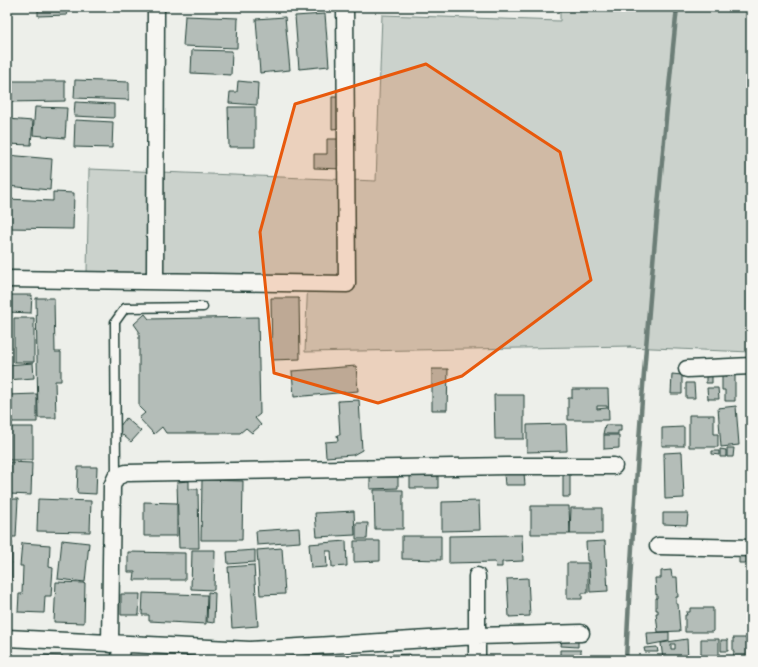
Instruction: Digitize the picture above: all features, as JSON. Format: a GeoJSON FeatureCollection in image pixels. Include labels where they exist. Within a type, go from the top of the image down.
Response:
{"type":"FeatureCollection","features":[{"type":"Feature","properties":{"kind":"street"},"geometry":{"type":"LineString","coordinates":[[155,280],[156,7]]}},
{"type":"Feature","properties":{"kind":"street"},"geometry":{"type":"LineString","coordinates":[[7,279],[347,284],[345,7]]}},
{"type":"Feature","properties":{"kind":"street"},"geometry":{"type":"LineString","coordinates":[[686,369],[751,366]]}},
{"type":"Feature","properties":{"kind":"street"},"geometry":{"type":"LineString","coordinates":[[120,660],[115,644],[112,486],[116,477],[126,473],[499,466],[614,466]]}},
{"type":"Feature","properties":{"kind":"street"},"geometry":{"type":"LineString","coordinates":[[658,546],[751,548]]}},
{"type":"Feature","properties":{"kind":"street"},"geometry":{"type":"LineString","coordinates":[[477,576],[477,660]]}},
{"type":"Feature","properties":{"kind":"street"},"geometry":{"type":"LineString","coordinates":[[7,638],[250,650],[477,636],[581,633]]}},
{"type":"Feature","properties":{"kind":"lane"},"geometry":{"type":"LineString","coordinates":[[116,477],[115,322],[125,308],[203,307]]}},
{"type":"Feature","properties":{"kind":"highlighted area"},"geometry":{"type":"Polygon","coordinates":[[[426,64],[560,152],[591,280],[462,376],[378,403],[274,373],[260,232],[295,104],[426,64]]]}},
{"type":"Feature","properties":{"kind":"shaded area"},"geometry":{"type":"Polygon","coordinates":[[[560,7],[751,7],[751,352],[627,347],[631,346],[305,352],[308,276],[87,272],[89,169],[376,181],[382,15],[560,21],[560,7]]]}},
{"type":"Feature","properties":{"kind":"building"},"geometry":{"type":"Polygon","coordinates":[[[38,7],[66,7],[67,15],[38,16],[38,7]]]}},
{"type":"Feature","properties":{"kind":"building"},"geometry":{"type":"Polygon","coordinates":[[[190,7],[242,7],[242,10],[190,7]]]}},
{"type":"Feature","properties":{"kind":"building"},"geometry":{"type":"Polygon","coordinates":[[[449,7],[484,7],[484,10],[449,11],[449,7]]]}},
{"type":"Feature","properties":{"kind":"building"},"geometry":{"type":"Polygon","coordinates":[[[488,7],[509,7],[488,9],[488,7]]]}},
{"type":"Feature","properties":{"kind":"building"},"geometry":{"type":"Polygon","coordinates":[[[325,14],[329,66],[299,69],[295,16],[325,14]]]}},
{"type":"Feature","properties":{"kind":"building"},"geometry":{"type":"Polygon","coordinates":[[[185,16],[238,18],[237,48],[183,46],[185,16]]]}},
{"type":"Feature","properties":{"kind":"building"},"geometry":{"type":"Polygon","coordinates":[[[285,17],[290,70],[260,73],[256,19],[285,17]]]}},
{"type":"Feature","properties":{"kind":"building"},"geometry":{"type":"Polygon","coordinates":[[[192,50],[232,51],[231,75],[191,73],[192,50]]]}},
{"type":"Feature","properties":{"kind":"building"},"geometry":{"type":"Polygon","coordinates":[[[75,80],[129,82],[129,100],[74,98],[75,80]]]}},
{"type":"Feature","properties":{"kind":"building"},"geometry":{"type":"Polygon","coordinates":[[[7,81],[65,81],[65,101],[7,102],[7,81]]]}},
{"type":"Feature","properties":{"kind":"building"},"geometry":{"type":"Polygon","coordinates":[[[238,81],[258,83],[257,105],[229,103],[230,92],[237,92],[238,81]]]}},
{"type":"Feature","properties":{"kind":"building"},"geometry":{"type":"Polygon","coordinates":[[[332,97],[344,97],[343,128],[332,129],[332,97]]]}},
{"type":"Feature","properties":{"kind":"building"},"geometry":{"type":"Polygon","coordinates":[[[75,102],[114,104],[114,118],[74,116],[75,102]]]}},
{"type":"Feature","properties":{"kind":"building"},"geometry":{"type":"Polygon","coordinates":[[[35,107],[67,108],[65,138],[33,135],[35,107]]]}},
{"type":"Feature","properties":{"kind":"building"},"geometry":{"type":"Polygon","coordinates":[[[228,107],[255,107],[255,147],[229,147],[228,107]]]}},
{"type":"Feature","properties":{"kind":"building"},"geometry":{"type":"Polygon","coordinates":[[[7,119],[33,121],[31,145],[7,144],[7,119]]]}},
{"type":"Feature","properties":{"kind":"building"},"geometry":{"type":"Polygon","coordinates":[[[75,120],[113,122],[112,148],[74,147],[75,120]]]}},
{"type":"Feature","properties":{"kind":"building"},"geometry":{"type":"Polygon","coordinates":[[[327,139],[344,139],[343,169],[314,168],[314,154],[327,154],[327,139]]]}},
{"type":"Feature","properties":{"kind":"building"},"geometry":{"type":"Polygon","coordinates":[[[7,155],[52,159],[50,190],[7,186],[7,155]]]}},
{"type":"Feature","properties":{"kind":"building"},"geometry":{"type":"Polygon","coordinates":[[[53,192],[74,193],[73,229],[7,228],[7,199],[53,201],[53,192]]]}},
{"type":"Feature","properties":{"kind":"building"},"geometry":{"type":"Polygon","coordinates":[[[7,295],[32,295],[31,313],[7,312],[7,295]]]}},
{"type":"Feature","properties":{"kind":"building"},"geometry":{"type":"Polygon","coordinates":[[[36,298],[54,298],[55,352],[61,352],[61,381],[55,381],[56,418],[38,418],[36,298]]]}},
{"type":"Feature","properties":{"kind":"building"},"geometry":{"type":"Polygon","coordinates":[[[271,298],[299,298],[300,359],[272,360],[271,298]]]}},
{"type":"Feature","properties":{"kind":"building"},"geometry":{"type":"Polygon","coordinates":[[[145,314],[149,319],[258,317],[260,414],[255,418],[261,425],[252,433],[246,428],[240,433],[166,433],[162,427],[154,434],[139,418],[145,413],[139,407],[139,331],[134,324],[145,314]]]}},
{"type":"Feature","properties":{"kind":"building"},"geometry":{"type":"Polygon","coordinates":[[[14,318],[34,318],[34,362],[14,362],[14,318]]]}},
{"type":"Feature","properties":{"kind":"building"},"geometry":{"type":"Polygon","coordinates":[[[33,363],[34,378],[7,380],[7,365],[33,363]]]}},
{"type":"Feature","properties":{"kind":"building"},"geometry":{"type":"Polygon","coordinates":[[[356,366],[358,391],[294,397],[292,371],[356,366]]]}},
{"type":"Feature","properties":{"kind":"building"},"geometry":{"type":"Polygon","coordinates":[[[432,369],[448,369],[447,410],[432,410],[432,369]]]}},
{"type":"Feature","properties":{"kind":"building"},"geometry":{"type":"Polygon","coordinates":[[[672,374],[682,375],[682,394],[671,394],[672,374]]]}},
{"type":"Feature","properties":{"kind":"building"},"geometry":{"type":"Polygon","coordinates":[[[735,374],[735,401],[725,401],[725,390],[722,390],[722,375],[726,375],[726,377],[728,377],[728,375],[735,374]]]}},
{"type":"Feature","properties":{"kind":"building"},"geometry":{"type":"Polygon","coordinates":[[[706,375],[712,375],[712,383],[706,383],[706,375]]]}},
{"type":"Feature","properties":{"kind":"building"},"geometry":{"type":"Polygon","coordinates":[[[686,383],[694,383],[695,398],[686,398],[686,383]]]}},
{"type":"Feature","properties":{"kind":"building"},"geometry":{"type":"Polygon","coordinates":[[[707,388],[718,388],[719,399],[708,399],[707,388]]]}},
{"type":"Feature","properties":{"kind":"building"},"geometry":{"type":"Polygon","coordinates":[[[572,389],[608,389],[609,420],[568,420],[568,398],[572,398],[572,389]],[[597,406],[597,409],[607,408],[607,406],[597,406]]]}},
{"type":"Feature","properties":{"kind":"building"},"geometry":{"type":"Polygon","coordinates":[[[37,394],[37,422],[7,422],[7,395],[37,394]]]}},
{"type":"Feature","properties":{"kind":"building"},"geometry":{"type":"Polygon","coordinates":[[[494,395],[524,395],[524,439],[495,439],[494,395]]]}},
{"type":"Feature","properties":{"kind":"building"},"geometry":{"type":"Polygon","coordinates":[[[359,400],[362,450],[353,455],[326,457],[325,442],[338,441],[337,435],[340,435],[338,401],[359,400]]]}},
{"type":"Feature","properties":{"kind":"building"},"geometry":{"type":"Polygon","coordinates":[[[736,406],[739,445],[721,447],[718,408],[736,406]]]}},
{"type":"Feature","properties":{"kind":"building"},"geometry":{"type":"Polygon","coordinates":[[[689,415],[714,415],[714,434],[718,434],[718,447],[689,447],[689,415]]]}},
{"type":"Feature","properties":{"kind":"building"},"geometry":{"type":"Polygon","coordinates":[[[126,418],[141,431],[131,442],[117,430],[126,418]]]}},
{"type":"Feature","properties":{"kind":"building"},"geometry":{"type":"Polygon","coordinates":[[[566,424],[567,451],[527,452],[527,425],[566,424]]]}},
{"type":"Feature","properties":{"kind":"building"},"geometry":{"type":"Polygon","coordinates":[[[605,425],[621,425],[621,431],[618,431],[618,434],[603,434],[605,425]]]}},
{"type":"Feature","properties":{"kind":"building"},"geometry":{"type":"Polygon","coordinates":[[[9,427],[33,427],[33,460],[9,460],[9,427]]]}},
{"type":"Feature","properties":{"kind":"building"},"geometry":{"type":"Polygon","coordinates":[[[684,427],[684,446],[662,446],[662,428],[684,427]]]}},
{"type":"Feature","properties":{"kind":"building"},"geometry":{"type":"Polygon","coordinates":[[[604,435],[619,435],[619,448],[604,449],[604,435]]]}},
{"type":"Feature","properties":{"kind":"building"},"geometry":{"type":"Polygon","coordinates":[[[727,448],[734,448],[733,457],[727,457],[727,448]]]}},
{"type":"Feature","properties":{"kind":"building"},"geometry":{"type":"Polygon","coordinates":[[[720,449],[726,450],[726,457],[720,457],[720,449]]]}},
{"type":"Feature","properties":{"kind":"building"},"geometry":{"type":"Polygon","coordinates":[[[712,451],[719,451],[719,455],[712,454],[712,451]]]}},
{"type":"Feature","properties":{"kind":"building"},"geometry":{"type":"Polygon","coordinates":[[[682,452],[684,498],[665,499],[664,453],[682,452]]]}},
{"type":"Feature","properties":{"kind":"building"},"geometry":{"type":"Polygon","coordinates":[[[10,462],[32,463],[31,495],[10,494],[10,462]]]}},
{"type":"Feature","properties":{"kind":"building"},"geometry":{"type":"Polygon","coordinates":[[[78,467],[97,467],[96,494],[77,493],[78,467]]]}},
{"type":"Feature","properties":{"kind":"building"},"geometry":{"type":"Polygon","coordinates":[[[563,470],[570,470],[570,497],[563,497],[563,470]]]}},
{"type":"Feature","properties":{"kind":"building"},"geometry":{"type":"Polygon","coordinates":[[[524,473],[525,485],[505,485],[504,474],[524,473]]]}},
{"type":"Feature","properties":{"kind":"building"},"geometry":{"type":"Polygon","coordinates":[[[410,476],[438,476],[438,488],[410,488],[410,476]]]}},
{"type":"Feature","properties":{"kind":"building"},"geometry":{"type":"Polygon","coordinates":[[[370,477],[398,477],[398,488],[370,489],[370,477]]]}},
{"type":"Feature","properties":{"kind":"building"},"geometry":{"type":"Polygon","coordinates":[[[202,480],[243,481],[242,540],[201,540],[202,480]]]}},
{"type":"Feature","properties":{"kind":"building"},"geometry":{"type":"Polygon","coordinates":[[[189,481],[189,489],[198,489],[199,548],[179,548],[177,482],[189,481]]]}},
{"type":"Feature","properties":{"kind":"building"},"geometry":{"type":"Polygon","coordinates":[[[374,490],[403,490],[403,529],[375,529],[374,490]]]}},
{"type":"Feature","properties":{"kind":"building"},"geometry":{"type":"Polygon","coordinates":[[[7,499],[18,499],[16,537],[7,537],[7,499]]]}},
{"type":"Feature","properties":{"kind":"building"},"geometry":{"type":"Polygon","coordinates":[[[38,499],[91,501],[90,532],[37,531],[38,499]]]}},
{"type":"Feature","properties":{"kind":"building"},"geometry":{"type":"Polygon","coordinates":[[[479,501],[480,530],[442,531],[442,502],[479,501]]]}},
{"type":"Feature","properties":{"kind":"building"},"geometry":{"type":"Polygon","coordinates":[[[144,502],[177,503],[177,536],[144,536],[144,502]]]}},
{"type":"Feature","properties":{"kind":"building"},"geometry":{"type":"Polygon","coordinates":[[[531,506],[569,506],[570,534],[531,534],[531,506]]]}},
{"type":"Feature","properties":{"kind":"building"},"geometry":{"type":"Polygon","coordinates":[[[571,508],[602,508],[602,534],[570,534],[571,508]]]}},
{"type":"Feature","properties":{"kind":"building"},"geometry":{"type":"Polygon","coordinates":[[[354,511],[355,535],[317,537],[315,513],[354,511]]]}},
{"type":"Feature","properties":{"kind":"building"},"geometry":{"type":"Polygon","coordinates":[[[663,513],[688,513],[687,525],[663,524],[663,513]]]}},
{"type":"Feature","properties":{"kind":"building"},"geometry":{"type":"Polygon","coordinates":[[[356,523],[368,523],[367,539],[356,539],[356,523]]]}},
{"type":"Feature","properties":{"kind":"building"},"geometry":{"type":"Polygon","coordinates":[[[299,528],[300,542],[257,545],[256,531],[299,528]]]}},
{"type":"Feature","properties":{"kind":"building"},"geometry":{"type":"Polygon","coordinates":[[[522,535],[523,561],[502,562],[502,567],[496,567],[495,562],[449,563],[449,536],[522,535]]]}},
{"type":"Feature","properties":{"kind":"building"},"geometry":{"type":"Polygon","coordinates":[[[402,536],[441,536],[441,560],[402,559],[402,536]]]}},
{"type":"Feature","properties":{"kind":"building"},"geometry":{"type":"Polygon","coordinates":[[[62,540],[89,543],[85,582],[58,579],[62,540]]]}},
{"type":"Feature","properties":{"kind":"building"},"geometry":{"type":"Polygon","coordinates":[[[346,541],[347,566],[332,567],[331,551],[326,551],[327,567],[311,568],[309,544],[346,541]]]}},
{"type":"Feature","properties":{"kind":"building"},"geometry":{"type":"Polygon","coordinates":[[[354,541],[380,541],[380,561],[354,562],[354,541]]]}},
{"type":"Feature","properties":{"kind":"building"},"geometry":{"type":"Polygon","coordinates":[[[605,541],[608,591],[590,592],[589,561],[587,561],[586,542],[605,541]]]}},
{"type":"Feature","properties":{"kind":"building"},"geometry":{"type":"Polygon","coordinates":[[[7,542],[12,542],[12,580],[7,580],[7,542]]]}},
{"type":"Feature","properties":{"kind":"building"},"geometry":{"type":"Polygon","coordinates":[[[22,543],[50,545],[49,567],[53,568],[51,596],[45,596],[44,613],[18,612],[19,594],[22,594],[23,566],[20,566],[22,543]]]}},
{"type":"Feature","properties":{"kind":"building"},"geometry":{"type":"Polygon","coordinates":[[[282,548],[285,594],[260,595],[257,550],[282,548]]]}},
{"type":"Feature","properties":{"kind":"building"},"geometry":{"type":"Polygon","coordinates":[[[192,550],[215,550],[214,590],[191,589],[192,550]]]}},
{"type":"Feature","properties":{"kind":"building"},"geometry":{"type":"Polygon","coordinates":[[[255,550],[255,562],[228,564],[227,552],[255,550]]]}},
{"type":"Feature","properties":{"kind":"building"},"geometry":{"type":"Polygon","coordinates":[[[128,552],[185,553],[185,580],[134,580],[135,572],[128,572],[128,552]]]}},
{"type":"Feature","properties":{"kind":"building"},"geometry":{"type":"Polygon","coordinates":[[[739,554],[747,554],[747,563],[739,563],[739,554]]]}},
{"type":"Feature","properties":{"kind":"building"},"geometry":{"type":"Polygon","coordinates":[[[567,563],[588,563],[588,593],[582,593],[582,599],[567,599],[567,563]]]}},
{"type":"Feature","properties":{"kind":"building"},"geometry":{"type":"Polygon","coordinates":[[[254,565],[258,626],[232,628],[228,567],[254,565]]]}},
{"type":"Feature","properties":{"kind":"building"},"geometry":{"type":"Polygon","coordinates":[[[671,570],[672,577],[677,577],[678,597],[676,597],[676,604],[678,604],[680,631],[658,632],[656,613],[658,613],[658,610],[656,610],[657,594],[656,595],[655,578],[661,578],[661,571],[671,570]]]}},
{"type":"Feature","properties":{"kind":"building"},"geometry":{"type":"Polygon","coordinates":[[[528,578],[530,616],[509,617],[507,579],[528,578]]]}},
{"type":"Feature","properties":{"kind":"building"},"geometry":{"type":"Polygon","coordinates":[[[7,582],[9,582],[7,619],[7,582]]]}},
{"type":"Feature","properties":{"kind":"building"},"geometry":{"type":"Polygon","coordinates":[[[56,582],[85,583],[84,623],[54,622],[56,582]]]}},
{"type":"Feature","properties":{"kind":"building"},"geometry":{"type":"Polygon","coordinates":[[[208,592],[215,593],[214,623],[207,622],[208,592]]]}},
{"type":"Feature","properties":{"kind":"building"},"geometry":{"type":"Polygon","coordinates":[[[143,593],[207,595],[206,624],[149,621],[149,615],[142,615],[143,593]]]}},
{"type":"Feature","properties":{"kind":"building"},"geometry":{"type":"Polygon","coordinates":[[[121,594],[140,594],[139,615],[121,615],[121,594]]]}},
{"type":"Feature","properties":{"kind":"building"},"geometry":{"type":"Polygon","coordinates":[[[690,608],[713,608],[713,632],[685,632],[685,615],[687,615],[686,612],[690,612],[690,608]]]}},
{"type":"Feature","properties":{"kind":"building"},"geometry":{"type":"Polygon","coordinates":[[[750,609],[751,609],[751,635],[750,609]]]}},
{"type":"Feature","properties":{"kind":"building"},"geometry":{"type":"Polygon","coordinates":[[[669,632],[669,641],[648,645],[647,633],[669,632]]]}},
{"type":"Feature","properties":{"kind":"building"},"geometry":{"type":"Polygon","coordinates":[[[562,638],[578,639],[578,647],[561,646],[562,638]]]}},
{"type":"Feature","properties":{"kind":"building"},"geometry":{"type":"Polygon","coordinates":[[[733,638],[751,638],[751,660],[733,660],[733,638]]]}},
{"type":"Feature","properties":{"kind":"building"},"geometry":{"type":"Polygon","coordinates":[[[687,639],[688,660],[663,660],[661,643],[687,639]],[[671,644],[671,649],[675,649],[675,644],[671,644]]]}},
{"type":"Feature","properties":{"kind":"building"},"geometry":{"type":"Polygon","coordinates":[[[701,639],[719,639],[719,660],[701,660],[701,639]]]}},
{"type":"Feature","properties":{"kind":"building"},"geometry":{"type":"Polygon","coordinates":[[[721,640],[728,640],[728,651],[721,651],[721,640]]]}},
{"type":"Feature","properties":{"kind":"building"},"geometry":{"type":"Polygon","coordinates":[[[657,647],[658,652],[645,652],[644,648],[657,647]]]}},
{"type":"Feature","properties":{"kind":"building"},"geometry":{"type":"Polygon","coordinates":[[[560,650],[581,650],[581,660],[560,660],[560,650]]]}},
{"type":"Feature","properties":{"kind":"building"},"geometry":{"type":"Polygon","coordinates":[[[410,654],[410,660],[387,660],[386,655],[410,654]]]}},
{"type":"Feature","properties":{"kind":"building"},"geometry":{"type":"Polygon","coordinates":[[[41,655],[63,656],[62,660],[41,660],[41,655]]]}},
{"type":"Feature","properties":{"kind":"building"},"geometry":{"type":"Polygon","coordinates":[[[90,657],[111,659],[111,660],[89,660],[90,657]]]}},
{"type":"Feature","properties":{"kind":"waterway"},"geometry":{"type":"LineString","coordinates":[[626,660],[635,497],[647,333],[677,7]]}}]}
